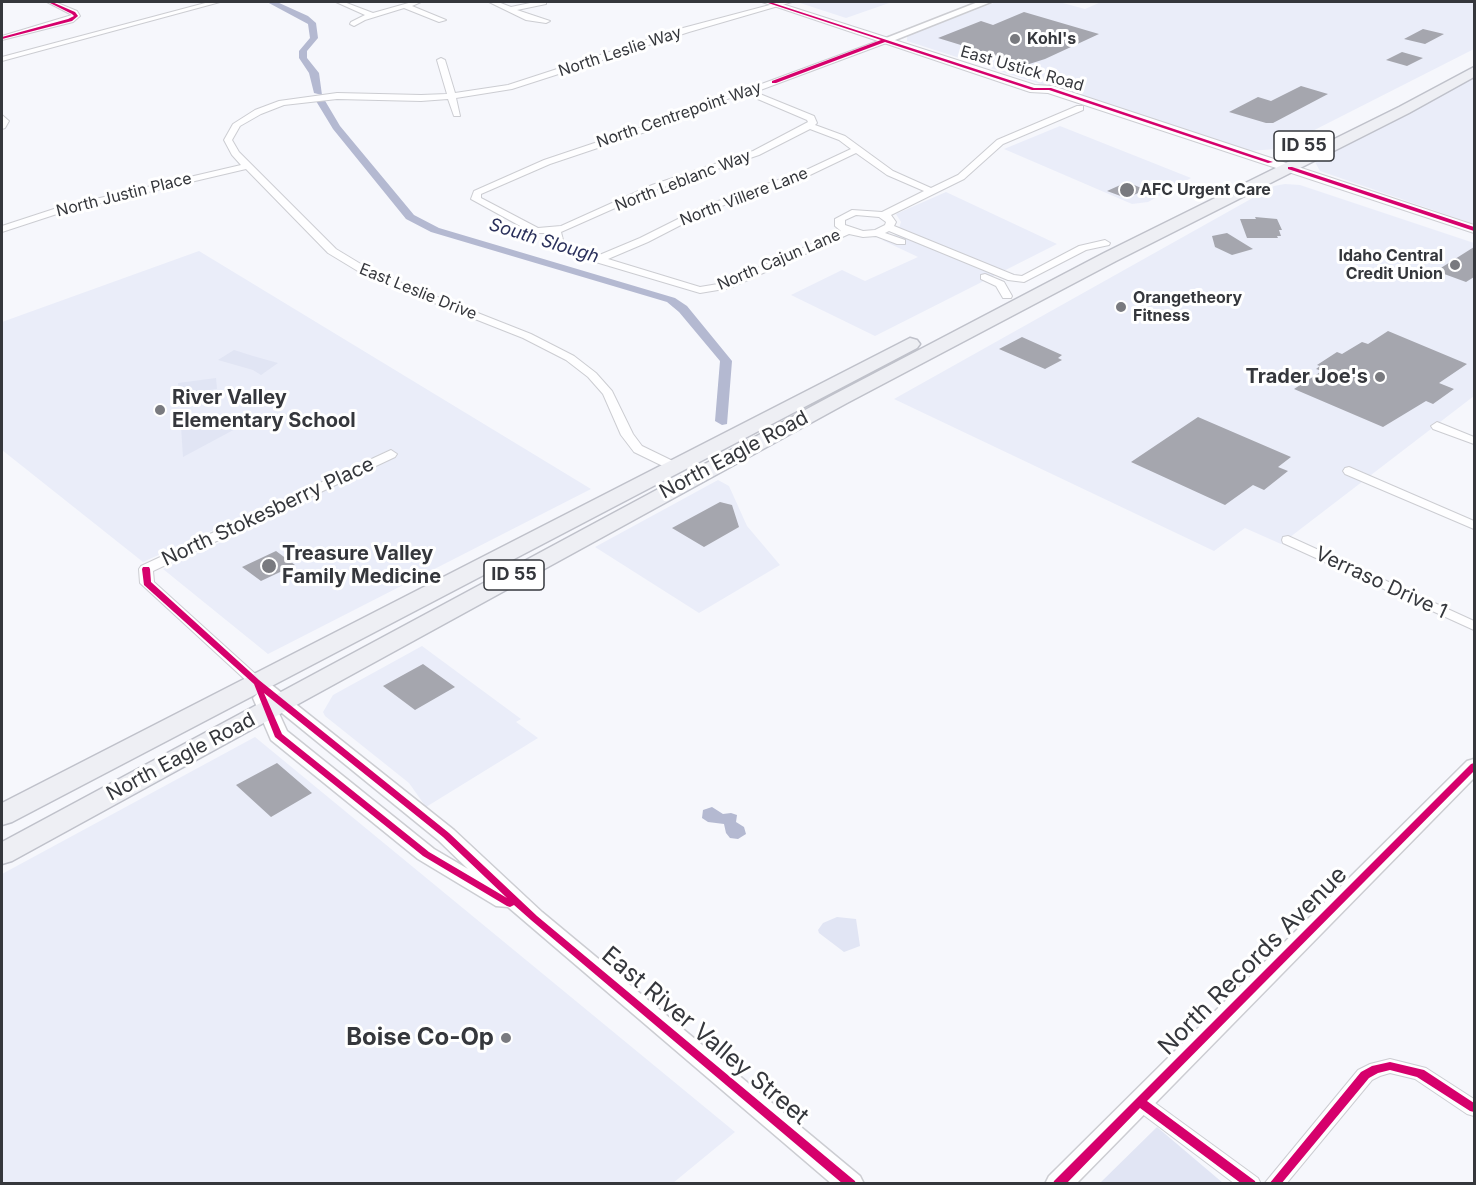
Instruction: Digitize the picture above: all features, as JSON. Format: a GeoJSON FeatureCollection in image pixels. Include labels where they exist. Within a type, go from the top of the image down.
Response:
{"type":"FeatureCollection","features":[{"type":"Feature","properties":{"kind":"highway","name":"North Eagle Road"},"geometry":{"type":"LineString","coordinates":[[2,854],[1474,58]]}},
{"type":"Feature","properties":{"kind":"highway","name":"North Eagle Road"},"geometry":{"type":"LineString","coordinates":[[2,815],[1007,296],[1105,243],[1274,168],[1474,71]]}},
{"type":"Feature","properties":{"kind":"highway"},"geometry":{"type":"LineString","coordinates":[[966,332],[961,326],[1010,300],[1007,296]]}},
{"type":"Feature","properties":{"kind":"highway"},"geometry":{"type":"LineString","coordinates":[[840,399],[840,390],[938,339],[938,330]]}},
{"type":"Feature","properties":{"kind":"main road","name":"East Ustick Road"},"geometry":{"type":"LineString","coordinates":[[778,3],[1034,89],[1049,89],[1474,239]]}},
{"type":"Feature","properties":{"kind":"main road","name":"East Ustick Road"},"geometry":{"type":"LineString","coordinates":[[1034,89],[1037,94],[1080,108],[1474,229]]}},
{"type":"Feature","properties":{"kind":"street"},"geometry":{"type":"LineString","coordinates":[[2,38],[70,20],[76,16],[50,2]]}},
{"type":"Feature","properties":{"kind":"street"},"geometry":{"type":"LineString","coordinates":[[175,2],[191,8]]}},
{"type":"Feature","properties":{"kind":"street"},"geometry":{"type":"LineString","coordinates":[[2,59],[216,2]]}},
{"type":"Feature","properties":{"kind":"street"},"geometry":{"type":"LineString","coordinates":[[339,2],[372,15]]}},
{"type":"Feature","properties":{"kind":"street"},"geometry":{"type":"LineString","coordinates":[[354,24],[372,15],[418,2]]}},
{"type":"Feature","properties":{"kind":"street"},"geometry":{"type":"LineString","coordinates":[[493,2],[529,18],[546,21]]}},
{"type":"Feature","properties":{"kind":"street"},"geometry":{"type":"LineString","coordinates":[[512,9],[543,2]]}},
{"type":"Feature","properties":{"kind":"street","name":"North Centrepoint Way"},"geometry":{"type":"LineString","coordinates":[[556,231],[536,231],[479,202],[475,195],[574,152],[675,119],[716,100],[986,2]]}},
{"type":"Feature","properties":{"kind":"street","name":"North Leslie Way"},"geometry":{"type":"LineString","coordinates":[[324,97],[421,98],[509,87],[778,3]]}},
{"type":"Feature","properties":{"kind":"street"},"geometry":{"type":"LineString","coordinates":[[405,6],[442,20]]}},
{"type":"Feature","properties":{"kind":"street"},"geometry":{"type":"LineString","coordinates":[[441,60],[457,114]]}},
{"type":"Feature","properties":{"kind":"street"},"geometry":{"type":"LineString","coordinates":[[746,91],[811,118],[813,123],[809,126],[842,138],[890,173],[933,192]]}},
{"type":"Feature","properties":{"kind":"street","name":"East Leslie Drive"},"geometry":{"type":"LineString","coordinates":[[324,97],[296,100],[270,107],[237,124],[228,140],[235,153],[247,166],[332,251],[370,274],[527,336],[570,358],[592,375],[608,393],[627,435],[638,449],[675,467]]}},
{"type":"Feature","properties":{"kind":"street"},"geometry":{"type":"LineString","coordinates":[[883,215],[962,177],[1000,142],[1080,108]]}},
{"type":"Feature","properties":{"kind":"street","name":"North Leblanc Way"},"geometry":{"type":"LineString","coordinates":[[556,231],[574,226],[656,187],[756,153],[809,126]]}},
{"type":"Feature","properties":{"kind":"street","name":"North Villere Lane"},"geometry":{"type":"LineString","coordinates":[[597,260],[644,240],[707,208],[772,186],[857,149]]}},
{"type":"Feature","properties":{"kind":"street","name":"North Justin Place"},"geometry":{"type":"LineString","coordinates":[[2,228],[82,204],[247,166]]}},
{"type":"Feature","properties":{"kind":"street"},"geometry":{"type":"LineString","coordinates":[[890,228],[891,222],[883,215],[862,211],[847,214],[839,221],[840,226],[848,231],[863,234],[877,233],[890,228],[1012,278],[1024,279],[1083,248],[1105,243]]}},
{"type":"Feature","properties":{"kind":"street"},"geometry":{"type":"LineString","coordinates":[[556,231],[559,245],[566,250],[597,260]]}},
{"type":"Feature","properties":{"kind":"street","name":"North Cajun Lane"},"geometry":{"type":"LineString","coordinates":[[597,260],[700,290],[710,290],[726,286],[848,231]]}},
{"type":"Feature","properties":{"kind":"street"},"geometry":{"type":"LineString","coordinates":[[877,233],[994,281],[1005,289],[1007,296]]}},
{"type":"Feature","properties":{"kind":"street"},"geometry":{"type":"LineString","coordinates":[[1437,426],[1474,441]]}},
{"type":"Feature","properties":{"kind":"street","name":"North Stokesberry Place"},"geometry":{"type":"LineString","coordinates":[[146,569],[391,454]]}},
{"type":"Feature","properties":{"kind":"street"},"geometry":{"type":"LineString","coordinates":[[1349,471],[1474,525]]}},
{"type":"Feature","properties":{"kind":"street","name":"Verraso Drive 1"},"geometry":{"type":"LineString","coordinates":[[1288,540],[1474,626]]}},
{"type":"Feature","properties":{"kind":"street","name":"East River Valley Street"},"geometry":{"type":"LineString","coordinates":[[146,569],[147,583],[256,682],[275,706],[278,735],[426,854],[534,918],[850,1184]]}},
{"type":"Feature","properties":{"kind":"street","name":"North Records Avenue"},"geometry":{"type":"LineString","coordinates":[[1058,1184],[1474,766]]}},
{"type":"Feature","properties":{"kind":"street"},"geometry":{"type":"LineString","coordinates":[[1274,1184],[1365,1075],[1376,1069],[1390,1066],[1420,1073],[1474,1107]]}},
{"type":"Feature","properties":{"kind":"street"},"geometry":{"type":"LineString","coordinates":[[1140,1102],[1251,1184]]}},
{"type":"Feature","properties":{"kind":"shaded area"},"geometry":{"type":"Polygon","coordinates":[[[797,2],[892,2],[846,18],[797,2]]]}},
{"type":"Feature","properties":{"kind":"shaded area"},"geometry":{"type":"Polygon","coordinates":[[[996,2],[1059,2],[1085,9],[1101,2],[1474,2],[1474,49],[1277,149],[1248,151],[907,41],[907,36],[996,2]]]}},
{"type":"Feature","properties":{"kind":"shaded area"},"geometry":{"type":"Polygon","coordinates":[[[1474,77],[1474,224],[1320,171],[1315,162],[1474,77]]]}},
{"type":"Feature","properties":{"kind":"shaded area"},"geometry":{"type":"Polygon","coordinates":[[[1060,126],[1191,178],[1148,202],[1132,204],[1004,149],[1060,126]]]}},
{"type":"Feature","properties":{"kind":"shaded area"},"geometry":{"type":"Polygon","coordinates":[[[1300,185],[1474,243],[1474,396],[1281,544],[1245,528],[1214,551],[894,399],[1274,186],[1300,185]]]}},
{"type":"Feature","properties":{"kind":"shaded area"},"geometry":{"type":"Polygon","coordinates":[[[946,192],[1057,244],[875,336],[791,295],[842,270],[865,281],[918,257],[882,240],[903,231],[899,228],[901,222],[896,214],[946,192]]]}},
{"type":"Feature","properties":{"kind":"shaded area"},"geometry":{"type":"Polygon","coordinates":[[[199,251],[591,489],[268,654],[163,569],[282,514],[269,505],[143,562],[2,450],[2,322],[199,251]]]}},
{"type":"Feature","properties":{"kind":"shaded area"},"geometry":{"type":"Polygon","coordinates":[[[234,350],[278,363],[261,375],[253,370],[218,360],[234,350]]]}},
{"type":"Feature","properties":{"kind":"shaded area"},"geometry":{"type":"Polygon","coordinates":[[[216,378],[217,389],[179,394],[178,383],[216,378]]]}},
{"type":"Feature","properties":{"kind":"shaded area"},"geometry":{"type":"Polygon","coordinates":[[[252,417],[252,420],[183,457],[181,426],[252,417]]]}},
{"type":"Feature","properties":{"kind":"shaded area"},"geometry":{"type":"Polygon","coordinates":[[[718,480],[729,486],[747,526],[780,565],[699,613],[595,547],[718,480]]]}},
{"type":"Feature","properties":{"kind":"shaded area"},"geometry":{"type":"Polygon","coordinates":[[[422,646],[521,719],[516,722],[538,738],[426,807],[409,783],[325,716],[323,712],[333,695],[422,646]]]}},
{"type":"Feature","properties":{"kind":"shaded area"},"geometry":{"type":"Polygon","coordinates":[[[255,737],[735,1132],[673,1183],[2,1184],[2,874],[255,737]]]}},
{"type":"Feature","properties":{"kind":"shaded area"},"geometry":{"type":"Polygon","coordinates":[[[837,917],[856,919],[860,946],[844,952],[819,933],[818,930],[823,923],[837,917]]]}},
{"type":"Feature","properties":{"kind":"shaded area"},"geometry":{"type":"Polygon","coordinates":[[[1157,1127],[1223,1183],[1100,1183],[1157,1127]]]}},
{"type":"Feature","properties":{"kind":"water"},"geometry":{"type":"Polygon","coordinates":[[[712,807],[723,814],[737,815],[736,822],[744,827],[746,834],[738,839],[730,838],[724,824],[708,822],[702,818],[703,810],[712,807]]]}},
{"type":"Feature","properties":{"kind":"building","name":"Kohl's"},"geometry":{"type":"Polygon","coordinates":[[[1024,12],[1099,34],[1045,59],[1026,65],[938,38],[981,21],[993,25],[1024,12]]]}},
{"type":"Feature","properties":{"kind":"building"},"geometry":{"type":"Polygon","coordinates":[[[1423,29],[1444,34],[1425,44],[1404,39],[1423,29]]]}},
{"type":"Feature","properties":{"kind":"building"},"geometry":{"type":"Polygon","coordinates":[[[1402,52],[1423,58],[1407,66],[1386,60],[1402,52]]]}},
{"type":"Feature","properties":{"kind":"building"},"geometry":{"type":"Polygon","coordinates":[[[1301,86],[1328,94],[1273,123],[1229,112],[1258,97],[1271,101],[1301,86]]]}},
{"type":"Feature","properties":{"kind":"building","name":"AFC Urgent Care"},"geometry":{"type":"Polygon","coordinates":[[[1127,182],[1146,190],[1126,198],[1107,191],[1127,182]]]}},
{"type":"Feature","properties":{"kind":"building"},"geometry":{"type":"Polygon","coordinates":[[[1255,217],[1277,219],[1282,230],[1279,230],[1281,236],[1277,236],[1278,238],[1247,238],[1240,219],[1256,219],[1255,217]]]}},
{"type":"Feature","properties":{"kind":"building"},"geometry":{"type":"Polygon","coordinates":[[[1227,233],[1253,249],[1232,255],[1215,247],[1212,236],[1227,233]]]}},
{"type":"Feature","properties":{"kind":"building","name":"Idaho Central Credit Union"},"geometry":{"type":"Polygon","coordinates":[[[1474,247],[1474,277],[1466,282],[1436,271],[1474,247]]]}},
{"type":"Feature","properties":{"kind":"building","name":"Trader Joe's"},"geometry":{"type":"Polygon","coordinates":[[[1388,331],[1467,364],[1439,383],[1454,389],[1433,404],[1426,401],[1383,427],[1294,389],[1322,371],[1316,369],[1320,366],[1317,365],[1337,352],[1342,354],[1362,342],[1368,344],[1388,331]]]}},
{"type":"Feature","properties":{"kind":"building"},"geometry":{"type":"Polygon","coordinates":[[[1022,337],[1062,355],[1058,358],[1062,360],[1045,369],[999,349],[1022,337]]]}},
{"type":"Feature","properties":{"kind":"building"},"geometry":{"type":"Polygon","coordinates":[[[1198,417],[1291,457],[1278,467],[1288,471],[1264,490],[1253,485],[1225,505],[1131,462],[1198,417]]]}},
{"type":"Feature","properties":{"kind":"building"},"geometry":{"type":"Polygon","coordinates":[[[720,502],[732,505],[739,527],[704,547],[672,528],[720,502]]]}},
{"type":"Feature","properties":{"kind":"building","name":"Treasure Valley Family Medicine"},"geometry":{"type":"Polygon","coordinates":[[[276,551],[295,565],[261,581],[242,567],[276,551]]]}},
{"type":"Feature","properties":{"kind":"building"},"geometry":{"type":"Polygon","coordinates":[[[423,664],[455,687],[415,710],[383,686],[423,664]]]}},
{"type":"Feature","properties":{"kind":"building"},"geometry":{"type":"Polygon","coordinates":[[[277,763],[312,793],[271,817],[236,785],[277,763]]]}},
{"type":"Feature","properties":{"kind":"waterway","name":"South Slough"},"geometry":{"type":"LineString","coordinates":[[271,2],[312,23],[314,38],[303,51],[303,58],[314,73],[319,93]]}},
{"type":"Feature","properties":{"kind":"waterway","name":"South Slough"},"geometry":{"type":"LineString","coordinates":[[321,101],[336,127],[410,217],[435,230],[671,300],[683,309],[726,361],[722,421]]}},
{"type":"Feature","properties":{"kind":"cycle path"},"geometry":{"type":"LineString","coordinates":[[2,38],[70,20],[76,16],[50,2]]}},
{"type":"Feature","properties":{"kind":"cycle path"},"geometry":{"type":"LineString","coordinates":[[767,2],[1034,89],[1049,89],[1270,162]]}},
{"type":"Feature","properties":{"kind":"cycle path"},"geometry":{"type":"LineString","coordinates":[[774,82],[886,40]]}},
{"type":"Feature","properties":{"kind":"cycle path"},"geometry":{"type":"LineString","coordinates":[[1290,168],[1474,229]]}},
{"type":"Feature","properties":{"kind":"cycle path"},"geometry":{"type":"LineString","coordinates":[[146,569],[147,583],[256,682],[446,835],[534,918],[851,1184]]}},
{"type":"Feature","properties":{"kind":"cycle path"},"geometry":{"type":"LineString","coordinates":[[257,685],[278,735],[426,854],[510,904]]}},
{"type":"Feature","properties":{"kind":"cycle path"},"geometry":{"type":"LineString","coordinates":[[1058,1184],[1474,766]]}},
{"type":"Feature","properties":{"kind":"cycle path"},"geometry":{"type":"LineString","coordinates":[[1274,1184],[1365,1075],[1376,1069],[1390,1066],[1420,1073],[1474,1108]]}},
{"type":"Feature","properties":{"kind":"cycle path"},"geometry":{"type":"LineString","coordinates":[[1140,1102],[1251,1184]]}},
{"type":"Feature","properties":{"kind":"place","name":"Kohl's"},"geometry":{"type":"Point","coordinates":[1015,39]}},
{"type":"Feature","properties":{"kind":"place","name":"AFC Urgent Care"},"geometry":{"type":"Point","coordinates":[1127,190]}},
{"type":"Feature","properties":{"kind":"place","name":"Idaho Central Credit Union"},"geometry":{"type":"Point","coordinates":[1455,265]}},
{"type":"Feature","properties":{"kind":"place","name":"Orangetheory Fitness"},"geometry":{"type":"Point","coordinates":[1121,307]}},
{"type":"Feature","properties":{"kind":"place","name":"Trader Joe's"},"geometry":{"type":"Point","coordinates":[1380,377]}},
{"type":"Feature","properties":{"kind":"place","name":"River Valley Elementary School"},"geometry":{"type":"Point","coordinates":[160,410]}},
{"type":"Feature","properties":{"kind":"place","name":"Treasure Valley Family Medicine"},"geometry":{"type":"Point","coordinates":[269,566]}},
{"type":"Feature","properties":{"kind":"place","name":"Boise Co-Op"},"geometry":{"type":"Point","coordinates":[506,1038]}}]}
